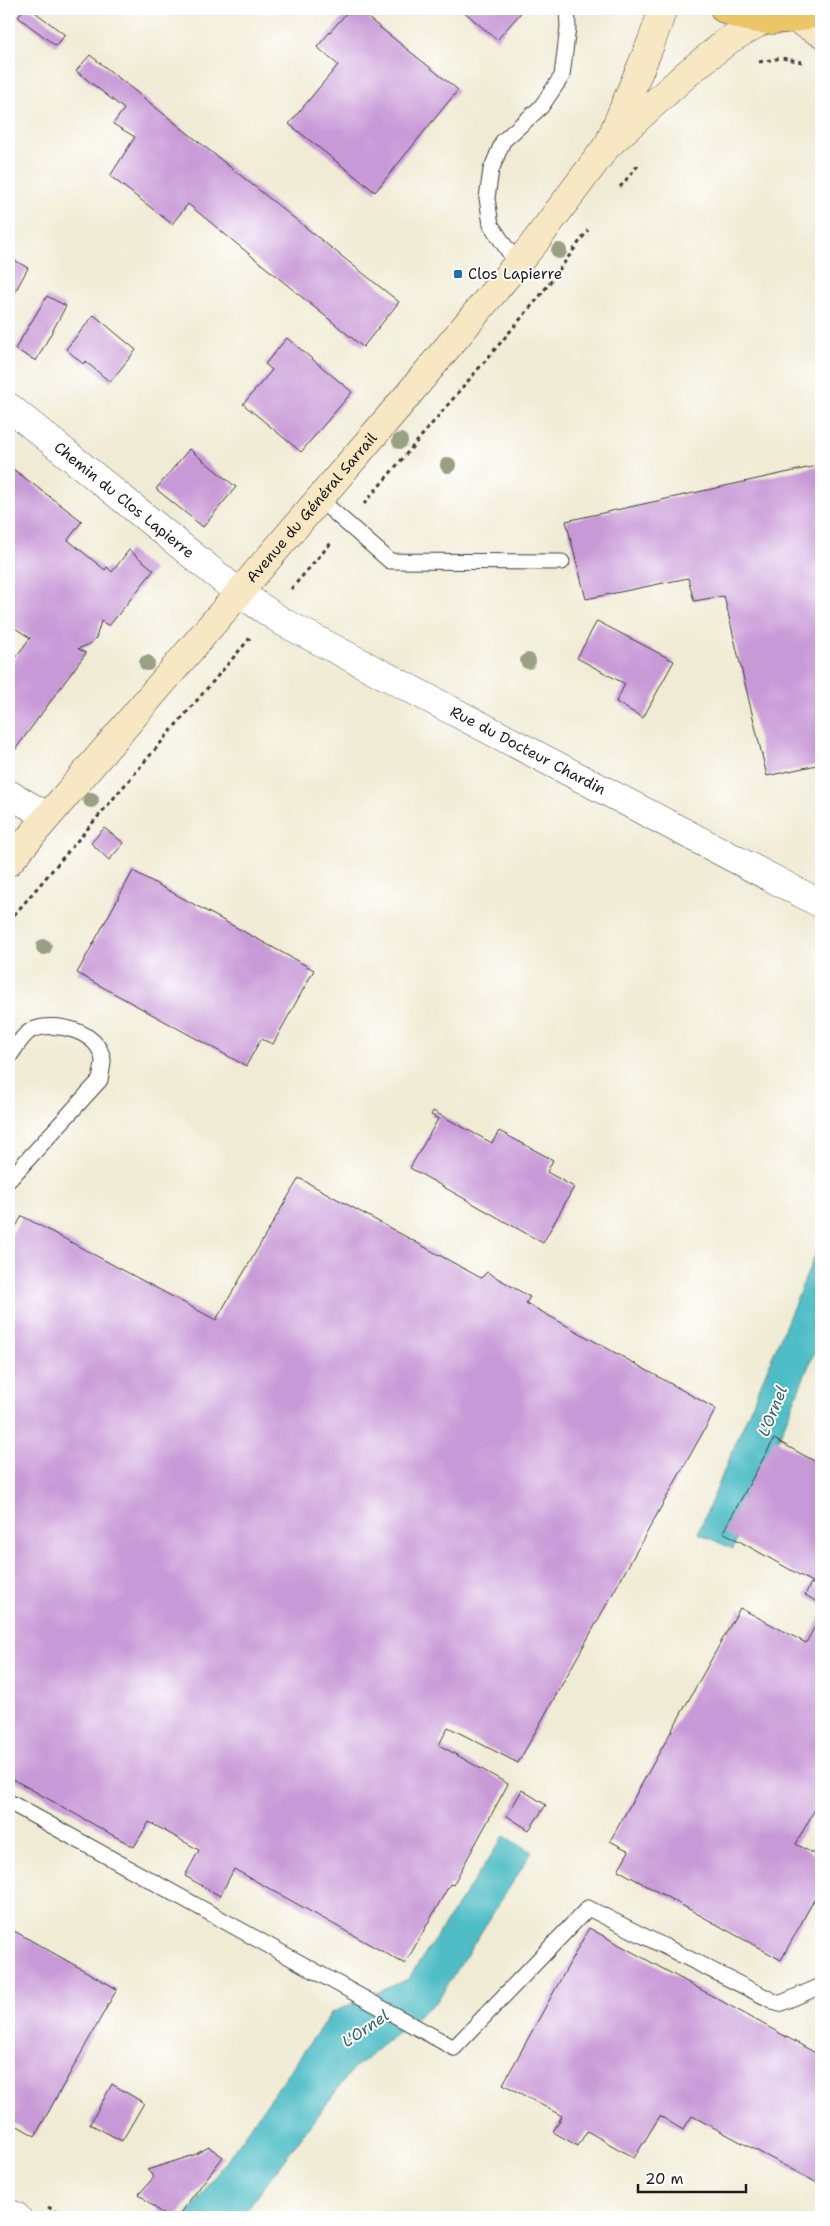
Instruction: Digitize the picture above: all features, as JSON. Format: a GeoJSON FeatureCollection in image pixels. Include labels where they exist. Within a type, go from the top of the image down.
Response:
{"type":"FeatureCollection","features":[{"type":"Feature","properties":{"kind":"main road","name":"Avenue du Général Sarrail"},"geometry":{"type":"LineString","coordinates":[[608,146],[651,43],[663,9]]}},
{"type":"Feature","properties":{"kind":"main road"},"geometry":{"type":"LineString","coordinates":[[724,9],[735,14],[762,20],[795,19],[821,10]]}},
{"type":"Feature","properties":{"kind":"main road"},"geometry":{"type":"LineString","coordinates":[[795,19],[821,33]]}},
{"type":"Feature","properties":{"kind":"main road","name":"Avenue du Général Sarrail"},"geometry":{"type":"LineString","coordinates":[[9,862],[238,592],[320,499],[517,264],[608,146],[688,72],[729,40],[762,20]]}},
{"type":"Feature","properties":{"kind":"street","name":"Chemin du Clos Lapierre"},"geometry":{"type":"LineString","coordinates":[[9,407],[238,592]]}},
{"type":"Feature","properties":{"kind":"street","name":"Rue du Docteur Chardin"},"geometry":{"type":"LineString","coordinates":[[238,592],[283,622],[821,904]]}},
{"type":"Feature","properties":{"kind":"street"},"geometry":{"type":"LineString","coordinates":[[9,794],[47,816]]}},
{"type":"Feature","properties":{"kind":"street"},"geometry":{"type":"LineString","coordinates":[[9,2213],[17,2217]]}},
{"type":"Feature","properties":{"kind":"lane"},"geometry":{"type":"LineString","coordinates":[[517,264],[491,225],[487,198],[491,170],[503,140],[541,107],[562,76],[568,26],[567,9]]}},
{"type":"Feature","properties":{"kind":"lane"},"geometry":{"type":"LineString","coordinates":[[320,499],[390,561],[562,562]]}},
{"type":"Feature","properties":{"kind":"lane"},"geometry":{"type":"LineString","coordinates":[[9,1057],[30,1030],[48,1026],[68,1029],[87,1036],[98,1047],[103,1060],[100,1080],[9,1180]]}},
{"type":"Feature","properties":{"kind":"lane"},"geometry":{"type":"LineString","coordinates":[[9,1802],[454,2048],[588,1908],[779,2004],[821,1986]]}},
{"type":"Feature","properties":{"kind":"path"},"geometry":{"type":"LineString","coordinates":[[756,62],[782,58],[811,63]]}},
{"type":"Feature","properties":{"kind":"path"},"geometry":{"type":"LineString","coordinates":[[618,189],[642,161]]}},
{"type":"Feature","properties":{"kind":"path"},"geometry":{"type":"LineString","coordinates":[[359,509],[540,296],[590,227]]}},
{"type":"Feature","properties":{"kind":"path"},"geometry":{"type":"LineString","coordinates":[[289,592],[334,539]]}},
{"type":"Feature","properties":{"kind":"path"},"geometry":{"type":"LineString","coordinates":[[9,921],[250,638]]}},
{"type":"Feature","properties":{"kind":"water","name":"L'Ornel"},"geometry":{"type":"Polygon","coordinates":[[[821,1241],[821,1336],[733,1549],[698,1533],[821,1241]]]}},
{"type":"Feature","properties":{"kind":"water","name":"L'Ornel"},"geometry":{"type":"Polygon","coordinates":[[[504,1836],[532,1852],[438,2000],[353,2069],[241,2217],[186,2217],[331,2013],[408,1979],[504,1836]]]}},
{"type":"Feature","properties":{"kind":"building"},"geometry":{"type":"Polygon","coordinates":[[[23,9],[31,9],[65,35],[56,46],[18,17],[23,9]]]}},
{"type":"Feature","properties":{"kind":"building"},"geometry":{"type":"Polygon","coordinates":[[[350,9],[357,9],[458,90],[375,192],[289,124],[338,65],[317,47],[350,9]]]}},
{"type":"Feature","properties":{"kind":"building"},"geometry":{"type":"Polygon","coordinates":[[[461,9],[524,9],[497,40],[461,9]]]}},
{"type":"Feature","properties":{"kind":"building"},"geometry":{"type":"Polygon","coordinates":[[[90,55],[399,302],[363,347],[188,204],[172,224],[110,176],[135,137],[113,124],[124,109],[76,71],[90,55]]]}},
{"type":"Feature","properties":{"kind":"building"},"geometry":{"type":"Polygon","coordinates":[[[9,257],[28,268],[9,303],[9,257]]]}},
{"type":"Feature","properties":{"kind":"building"},"geometry":{"type":"Polygon","coordinates":[[[47,296],[66,306],[36,361],[15,349],[47,296]]]}},
{"type":"Feature","properties":{"kind":"building"},"geometry":{"type":"Polygon","coordinates":[[[94,315],[136,350],[110,382],[85,361],[83,364],[66,349],[94,315]]]}},
{"type":"Feature","properties":{"kind":"building"},"geometry":{"type":"Polygon","coordinates":[[[287,338],[352,392],[301,452],[243,404],[272,370],[265,364],[287,338]]]}},
{"type":"Feature","properties":{"kind":"building"},"geometry":{"type":"Polygon","coordinates":[[[189,449],[236,487],[203,527],[156,489],[189,449]]]}},
{"type":"Feature","properties":{"kind":"building"},"geometry":{"type":"Polygon","coordinates":[[[821,465],[821,764],[767,776],[724,596],[694,601],[688,578],[586,599],[566,521],[821,465]]]}},
{"type":"Feature","properties":{"kind":"building"},"geometry":{"type":"Polygon","coordinates":[[[9,466],[82,521],[68,540],[105,570],[107,567],[112,572],[129,550],[154,570],[109,626],[101,621],[96,638],[90,644],[78,649],[86,653],[9,758],[9,666],[30,638],[9,624],[9,466]]]}},
{"type":"Feature","properties":{"kind":"building"},"geometry":{"type":"Polygon","coordinates":[[[597,621],[674,661],[643,718],[616,702],[625,684],[577,658],[597,621]]]}},
{"type":"Feature","properties":{"kind":"building"},"geometry":{"type":"Polygon","coordinates":[[[104,828],[124,843],[109,860],[91,843],[104,828]]]}},
{"type":"Feature","properties":{"kind":"building"},"geometry":{"type":"Polygon","coordinates":[[[133,871],[314,970],[273,1044],[261,1039],[246,1066],[77,973],[133,871]]]}},
{"type":"Feature","properties":{"kind":"building"},"geometry":{"type":"Polygon","coordinates":[[[433,1111],[492,1143],[499,1131],[553,1160],[547,1172],[574,1187],[543,1243],[410,1168],[438,1119],[431,1115],[433,1111]]]}},
{"type":"Feature","properties":{"kind":"building"},"geometry":{"type":"Polygon","coordinates":[[[299,1178],[481,1278],[487,1272],[530,1297],[526,1303],[716,1409],[518,1763],[448,1727],[439,1745],[508,1784],[453,1885],[450,1884],[405,1964],[234,1869],[220,1896],[185,1876],[199,1850],[149,1822],[134,1847],[9,1777],[9,1239],[22,1216],[216,1320],[299,1178]]]}},
{"type":"Feature","properties":{"kind":"building"},"geometry":{"type":"Polygon","coordinates":[[[774,1439],[818,1463],[821,1456],[821,1587],[723,1532],[774,1439]]]}},
{"type":"Feature","properties":{"kind":"building"},"geometry":{"type":"Polygon","coordinates":[[[811,1583],[821,1589],[821,1604],[805,1595],[811,1583]]]}},
{"type":"Feature","properties":{"kind":"building"},"geometry":{"type":"Polygon","coordinates":[[[740,1608],[806,1643],[821,1615],[821,1798],[796,1844],[821,1858],[821,1887],[781,1960],[618,1870],[629,1851],[610,1841],[740,1608]]]}},
{"type":"Feature","properties":{"kind":"building"},"geometry":{"type":"Polygon","coordinates":[[[522,1790],[546,1805],[529,1830],[507,1816],[522,1790]]]}},
{"type":"Feature","properties":{"kind":"building"},"geometry":{"type":"Polygon","coordinates":[[[9,1928],[117,1989],[35,2136],[9,2121],[9,1928]]]}},
{"type":"Feature","properties":{"kind":"building"},"geometry":{"type":"Polygon","coordinates":[[[589,1928],[821,2056],[821,2185],[692,2116],[683,2130],[660,2116],[634,2158],[587,2131],[578,2146],[553,2132],[562,2116],[503,2084],[589,1928]]]}},
{"type":"Feature","properties":{"kind":"building"},"geometry":{"type":"Polygon","coordinates":[[[112,2084],[144,2103],[122,2141],[90,2124],[112,2084]]]}},
{"type":"Feature","properties":{"kind":"building"},"geometry":{"type":"Polygon","coordinates":[[[209,2147],[223,2157],[177,2217],[166,2217],[139,2194],[154,2177],[147,2170],[194,2155],[209,2147]]]}},
{"type":"Feature","properties":{"kind":"place","name":"Clos Lapierre"},"geometry":{"type":"Point","coordinates":[458,274]}}]}
